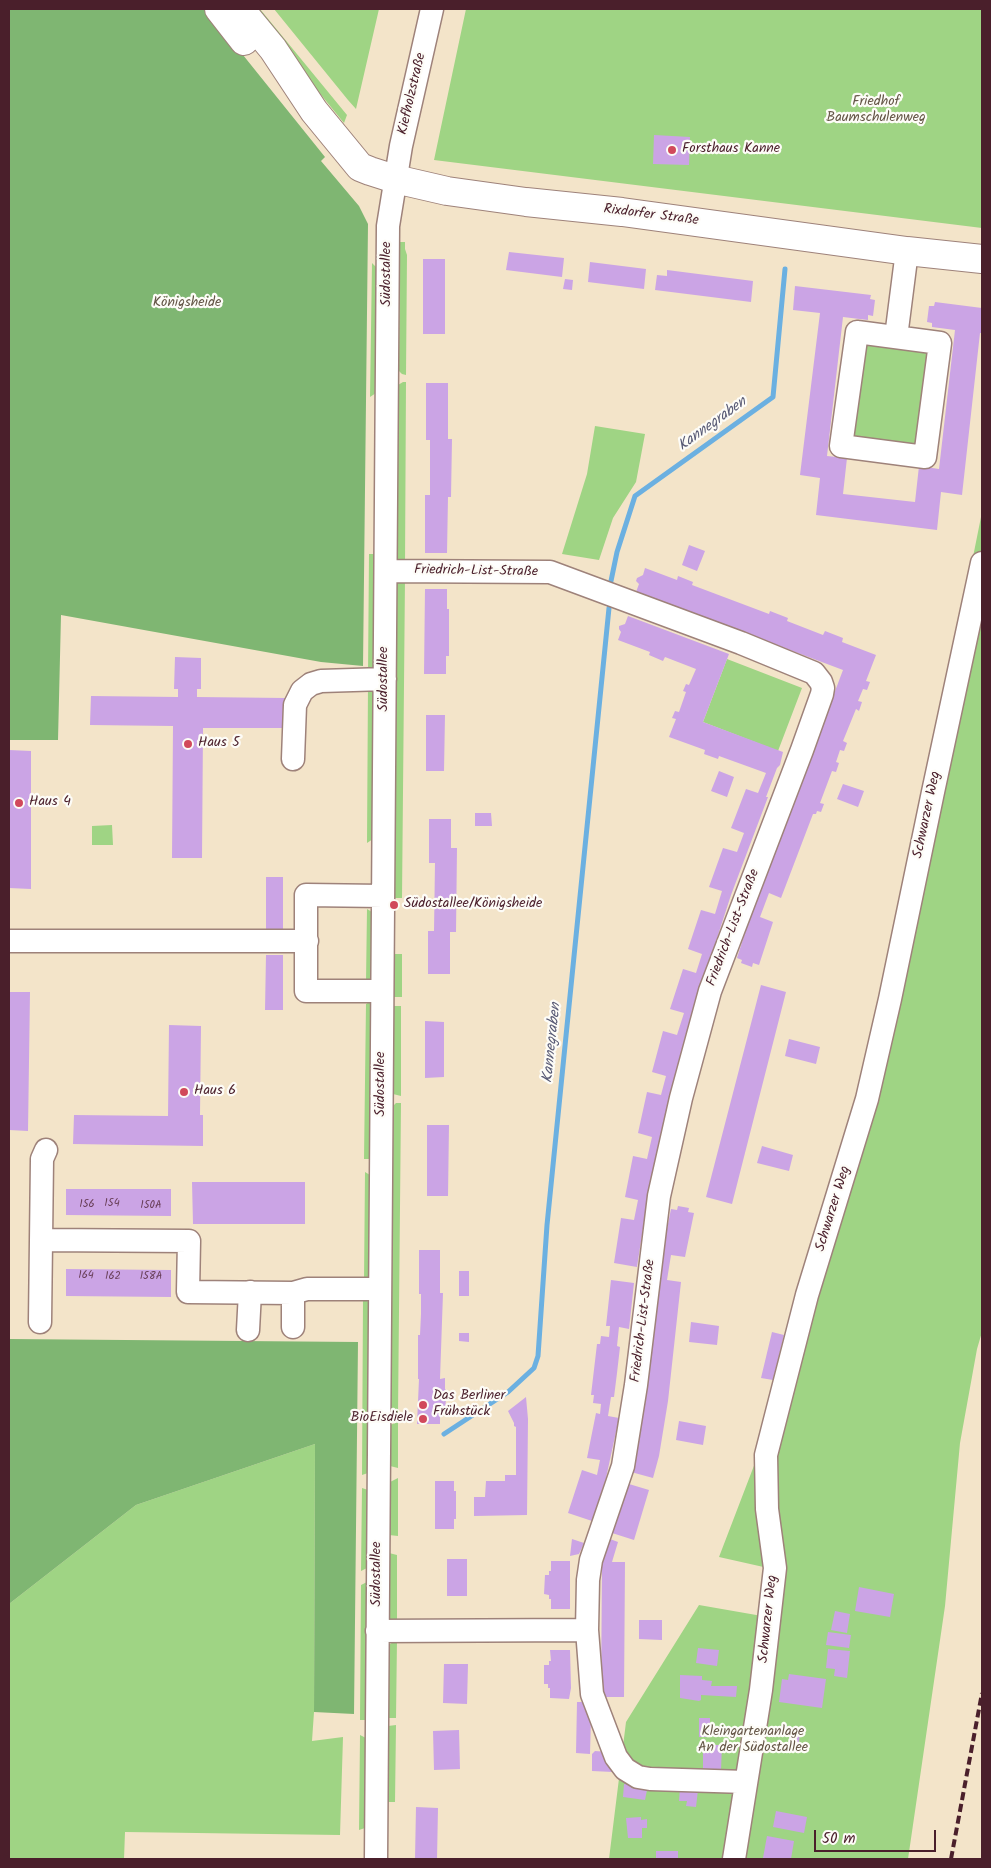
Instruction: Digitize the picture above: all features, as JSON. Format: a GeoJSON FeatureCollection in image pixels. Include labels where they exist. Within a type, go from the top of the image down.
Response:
{"type":"FeatureCollection","features":[{"type":"Feature","properties":{"kind":"main road"},"geometry":{"type":"LineString","coordinates":[[219,9],[259,59],[314,111]]}},
{"type":"Feature","properties":{"kind":"main road"},"geometry":{"type":"LineString","coordinates":[[240,9],[273,49],[314,111],[360,167],[395,179]]}},
{"type":"Feature","properties":{"kind":"main road","name":"Rixdorfer Straße"},"geometry":{"type":"LineString","coordinates":[[395,179],[447,191],[526,202],[622,212],[907,251],[982,259]]}},
{"type":"Feature","properties":{"kind":"street","name":"Kiefholzstraße"},"geometry":{"type":"LineString","coordinates":[[395,179],[432,9]]}},
{"type":"Feature","properties":{"kind":"street","name":"Südostallee"},"geometry":{"type":"LineString","coordinates":[[376,1859],[388,226],[395,179]]}},
{"type":"Feature","properties":{"kind":"street"},"geometry":{"type":"LineString","coordinates":[[896,337],[907,251]]}},
{"type":"Feature","properties":{"kind":"street"},"geometry":{"type":"LineString","coordinates":[[856,332],[896,337],[940,343],[925,457],[841,446],[856,332]]}},
{"type":"Feature","properties":{"kind":"street","name":"Schwarzer Weg"},"geometry":{"type":"LineString","coordinates":[[734,1859],[761,1690],[775,1568],[767,1509],[766,1455],[807,1296],[867,1099],[890,999],[982,563]]}},
{"type":"Feature","properties":{"kind":"street","name":"Friedrich-List-Straße"},"geometry":{"type":"LineString","coordinates":[[386,571],[550,572],[808,670],[818,677],[823,688],[802,750],[710,991],[680,1098],[659,1196],[636,1385],[623,1466],[591,1560],[588,1580],[587,1630],[592,1694],[616,1757],[625,1769],[638,1777],[650,1779],[746,1782]]}},
{"type":"Feature","properties":{"kind":"street"},"geometry":{"type":"LineString","coordinates":[[293,759],[295,705],[302,691],[311,684],[321,681],[385,679]]}},
{"type":"Feature","properties":{"kind":"street"},"geometry":{"type":"LineString","coordinates":[[382,991],[306,990],[306,895],[383,896]]}},
{"type":"Feature","properties":{"kind":"street"},"geometry":{"type":"LineString","coordinates":[[9,941],[307,941]]}},
{"type":"Feature","properties":{"kind":"street"},"geometry":{"type":"LineString","coordinates":[[40,1322],[42,1159],[46,1150]]}},
{"type":"Feature","properties":{"kind":"street"},"geometry":{"type":"LineString","coordinates":[[41,1240],[189,1241],[188,1292],[293,1293],[307,1289],[380,1289]]}},
{"type":"Feature","properties":{"kind":"street"},"geometry":{"type":"LineString","coordinates":[[248,1330],[250,1292]]}},
{"type":"Feature","properties":{"kind":"street"},"geometry":{"type":"LineString","coordinates":[[293,1293],[293,1326]]}},
{"type":"Feature","properties":{"kind":"street"},"geometry":{"type":"LineString","coordinates":[[377,1631],[587,1630]]}},
{"type":"Feature","properties":{"kind":"green space","name":"Königsheide"},"geometry":{"type":"Polygon","coordinates":[[[9,9],[206,9],[325,157],[321,161],[359,206],[368,224],[363,666],[321,662],[61,615],[58,740],[9,740],[9,9]]]}},
{"type":"Feature","properties":{"kind":"green space"},"geometry":{"type":"Polygon","coordinates":[[[251,9],[260,9],[347,115],[344,123],[251,9]]]}},
{"type":"Feature","properties":{"kind":"green space"},"geometry":{"type":"Polygon","coordinates":[[[274,9],[379,9],[356,109],[348,100],[274,9]]]}},
{"type":"Feature","properties":{"kind":"green space","name":"Friedhof Baumschulenweg"},"geometry":{"type":"Polygon","coordinates":[[[466,9],[982,9],[982,228],[434,160],[466,9]]]}},
{"type":"Feature","properties":{"kind":"green space"},"geometry":{"type":"Polygon","coordinates":[[[400,242],[405,242],[407,255],[406,375],[399,371],[400,242]]]}},
{"type":"Feature","properties":{"kind":"green space"},"geometry":{"type":"Polygon","coordinates":[[[372,263],[377,268],[376,393],[370,397],[372,263]]]}},
{"type":"Feature","properties":{"kind":"green space"},"geometry":{"type":"Polygon","coordinates":[[[865,339],[929,347],[917,446],[853,437],[865,339]]]}},
{"type":"Feature","properties":{"kind":"green space"},"geometry":{"type":"Polygon","coordinates":[[[406,382],[405,565],[397,561],[398,385],[406,382]]]}},
{"type":"Feature","properties":{"kind":"green space"},"geometry":{"type":"Polygon","coordinates":[[[595,426],[645,434],[636,482],[613,518],[599,560],[562,554],[587,474],[595,426]]]}},
{"type":"Feature","properties":{"kind":"green space","name":"Kleingartenanlage An der Südostallee"},"geometry":{"type":"Polygon","coordinates":[[[982,512],[982,1332],[977,1349],[960,1443],[945,1606],[908,1859],[609,1859],[626,1722],[699,1605],[762,1616],[768,1568],[719,1557],[755,1463],[886,991],[982,512]]]}},
{"type":"Feature","properties":{"kind":"green space"},"geometry":{"type":"Polygon","coordinates":[[[369,554],[375,554],[374,670],[368,674],[369,554]]]}},
{"type":"Feature","properties":{"kind":"green space"},"geometry":{"type":"Polygon","coordinates":[[[405,578],[402,898],[394,898],[397,581],[405,578]]]}},
{"type":"Feature","properties":{"kind":"green space"},"geometry":{"type":"Polygon","coordinates":[[[727,659],[802,688],[778,751],[703,722],[727,659]]]}},
{"type":"Feature","properties":{"kind":"green space"},"geometry":{"type":"Polygon","coordinates":[[[368,684],[374,687],[373,839],[367,843],[368,684]]]}},
{"type":"Feature","properties":{"kind":"green space"},"geometry":{"type":"Polygon","coordinates":[[[112,825],[113,845],[92,845],[92,826],[112,825]]]}},
{"type":"Feature","properties":{"kind":"green space"},"geometry":{"type":"Polygon","coordinates":[[[367,909],[372,912],[371,979],[366,982],[367,909]]]}},
{"type":"Feature","properties":{"kind":"green space"},"geometry":{"type":"Polygon","coordinates":[[[394,954],[402,954],[402,997],[394,997],[394,954]]]}},
{"type":"Feature","properties":{"kind":"green space"},"geometry":{"type":"Polygon","coordinates":[[[371,1001],[370,1159],[364,1159],[366,1004],[371,1001]]]}},
{"type":"Feature","properties":{"kind":"green space"},"geometry":{"type":"Polygon","coordinates":[[[394,1006],[401,1006],[401,1096],[393,1094],[394,1006]]]}},
{"type":"Feature","properties":{"kind":"green space"},"geometry":{"type":"Polygon","coordinates":[[[396,1103],[401,1103],[398,1414],[390,1414],[393,1106],[396,1103]]]}},
{"type":"Feature","properties":{"kind":"green space"},"geometry":{"type":"Polygon","coordinates":[[[365,1172],[370,1175],[369,1279],[364,1282],[365,1172]]]}},
{"type":"Feature","properties":{"kind":"green space"},"geometry":{"type":"Polygon","coordinates":[[[363,1299],[369,1302],[368,1473],[362,1475],[363,1299]]]}},
{"type":"Feature","properties":{"kind":"green space"},"geometry":{"type":"Polygon","coordinates":[[[9,1339],[358,1342],[354,1714],[314,1712],[315,1444],[136,1505],[9,1604],[9,1339]]]}},
{"type":"Feature","properties":{"kind":"green space"},"geometry":{"type":"Polygon","coordinates":[[[398,1422],[398,1468],[390,1466],[390,1425],[398,1422]]]}},
{"type":"Feature","properties":{"kind":"green space"},"geometry":{"type":"Polygon","coordinates":[[[315,1444],[314,1712],[312,1741],[343,1737],[340,1835],[125,1832],[124,1859],[9,1859],[9,1604],[136,1505],[315,1444]]]}},
{"type":"Feature","properties":{"kind":"green space"},"geometry":{"type":"Polygon","coordinates":[[[398,1478],[398,1536],[389,1535],[390,1482],[398,1478]]]}},
{"type":"Feature","properties":{"kind":"green space"},"geometry":{"type":"Polygon","coordinates":[[[362,1488],[368,1490],[367,1568],[361,1571],[362,1488]]]}},
{"type":"Feature","properties":{"kind":"green space"},"geometry":{"type":"Polygon","coordinates":[[[389,1553],[397,1555],[397,1625],[389,1618],[389,1553]]]}},
{"type":"Feature","properties":{"kind":"green space"},"geometry":{"type":"Polygon","coordinates":[[[367,1582],[366,1720],[360,1720],[361,1585],[367,1582]]]}},
{"type":"Feature","properties":{"kind":"green space"},"geometry":{"type":"Polygon","coordinates":[[[397,1639],[396,1718],[388,1718],[389,1645],[397,1639]]]}},
{"type":"Feature","properties":{"kind":"green space"},"geometry":{"type":"Polygon","coordinates":[[[396,1725],[395,1802],[387,1802],[388,1726],[396,1725]]]}},
{"type":"Feature","properties":{"kind":"green space"},"geometry":{"type":"Polygon","coordinates":[[[360,1735],[366,1738],[365,1828],[359,1830],[360,1735]]]}},
{"type":"Feature","properties":{"kind":"building","name":"Forsthaus Kanne"},"geometry":{"type":"Polygon","coordinates":[[[654,135],[690,137],[689,165],[653,164],[654,135]]]}},
{"type":"Feature","properties":{"kind":"building"},"geometry":{"type":"Polygon","coordinates":[[[509,252],[564,258],[562,277],[506,270],[509,252]]]}},
{"type":"Feature","properties":{"kind":"building"},"geometry":{"type":"Polygon","coordinates":[[[423,259],[445,259],[445,334],[423,334],[423,259]]]}},
{"type":"Feature","properties":{"kind":"building"},"geometry":{"type":"Polygon","coordinates":[[[590,262],[646,269],[644,289],[588,282],[590,262]]]}},
{"type":"Feature","properties":{"kind":"building"},"geometry":{"type":"Polygon","coordinates":[[[667,270],[753,281],[751,302],[655,290],[657,275],[667,276],[667,270]]]}},
{"type":"Feature","properties":{"kind":"building"},"geometry":{"type":"Polygon","coordinates":[[[565,279],[573,280],[572,290],[563,289],[565,279]]]}},
{"type":"Feature","properties":{"kind":"building"},"geometry":{"type":"Polygon","coordinates":[[[795,286],[871,295],[870,299],[875,300],[873,316],[868,315],[868,320],[843,317],[827,456],[847,458],[843,494],[915,502],[919,466],[939,469],[955,330],[932,327],[932,323],[927,322],[929,306],[934,306],[935,302],[982,308],[982,333],[980,333],[962,495],[941,492],[937,530],[816,515],[820,478],[800,475],[820,313],[793,310],[795,286]]]}},
{"type":"Feature","properties":{"kind":"building"},"geometry":{"type":"Polygon","coordinates":[[[426,383],[448,383],[448,439],[452,439],[451,497],[448,497],[447,553],[425,553],[425,495],[430,495],[430,440],[426,440],[426,383]]]}},
{"type":"Feature","properties":{"kind":"building"},"geometry":{"type":"Polygon","coordinates":[[[689,545],[705,551],[697,571],[682,565],[689,545]]]}},
{"type":"Feature","properties":{"kind":"building"},"geometry":{"type":"Polygon","coordinates":[[[645,568],[677,580],[678,576],[693,582],[692,585],[769,614],[770,611],[788,618],[787,621],[823,635],[825,631],[843,638],[842,642],[876,655],[866,681],[870,682],[867,690],[863,689],[858,701],[862,702],[859,711],[856,709],[843,741],[847,743],[844,751],[840,750],[836,762],[839,763],[836,772],[832,771],[820,803],[824,804],[821,812],[817,811],[816,814],[813,814],[781,898],[769,893],[760,917],[773,922],[759,965],[753,963],[752,967],[741,963],[742,960],[737,958],[751,914],[843,670],[636,592],[639,584],[636,581],[637,578],[643,575],[645,568]]]}},
{"type":"Feature","properties":{"kind":"building"},"geometry":{"type":"Polygon","coordinates":[[[425,589],[447,589],[449,656],[446,656],[446,674],[424,674],[425,589]]]}},
{"type":"Feature","properties":{"kind":"building"},"geometry":{"type":"Polygon","coordinates":[[[628,616],[729,654],[703,722],[783,752],[780,765],[777,768],[766,797],[768,797],[731,895],[685,1037],[647,1202],[637,1267],[614,1263],[621,1218],[634,1220],[638,1200],[625,1197],[633,1156],[647,1159],[652,1137],[638,1133],[647,1092],[661,1095],[666,1076],[652,1072],[663,1031],[677,1035],[684,1013],[670,1009],[683,969],[696,973],[702,954],[688,949],[701,910],[715,914],[722,891],[709,887],[723,848],[737,852],[744,833],[731,828],[746,789],[758,793],[766,773],[719,756],[718,759],[704,754],[705,750],[669,737],[676,719],[672,718],[675,711],[679,712],[686,692],[683,691],[686,684],[689,685],[696,669],[665,657],[663,661],[649,655],[650,652],[618,640],[621,632],[619,626],[625,624],[628,616]]]}},
{"type":"Feature","properties":{"kind":"building","name":"Haus 5"},"geometry":{"type":"Polygon","coordinates":[[[175,657],[201,658],[201,689],[197,689],[197,697],[285,698],[285,728],[203,728],[202,858],[172,858],[173,726],[90,725],[91,696],[178,697],[178,689],[174,689],[175,657]]]}},
{"type":"Feature","properties":{"kind":"building"},"geometry":{"type":"Polygon","coordinates":[[[426,715],[445,715],[444,771],[426,771],[426,715]]]}},
{"type":"Feature","properties":{"kind":"building","name":"Haus 4"},"geometry":{"type":"Polygon","coordinates":[[[9,750],[31,751],[31,889],[9,888],[9,750]]]}},
{"type":"Feature","properties":{"kind":"building"},"geometry":{"type":"Polygon","coordinates":[[[719,771],[734,777],[727,797],[711,791],[719,771]]]}},
{"type":"Feature","properties":{"kind":"building"},"geometry":{"type":"Polygon","coordinates":[[[843,784],[864,791],[858,807],[837,799],[843,784]]]}},
{"type":"Feature","properties":{"kind":"building"},"geometry":{"type":"Polygon","coordinates":[[[475,813],[491,813],[492,826],[475,826],[475,813]]]}},
{"type":"Feature","properties":{"kind":"building"},"geometry":{"type":"Polygon","coordinates":[[[429,819],[451,819],[451,848],[457,848],[456,932],[450,932],[450,974],[428,974],[428,931],[434,931],[435,863],[429,863],[429,819]]]}},
{"type":"Feature","properties":{"kind":"building"},"geometry":{"type":"Polygon","coordinates":[[[266,877],[283,877],[283,930],[266,930],[266,877]]]}},
{"type":"Feature","properties":{"kind":"building"},"geometry":{"type":"Polygon","coordinates":[[[266,955],[283,955],[283,1010],[265,1010],[266,955]]]}},
{"type":"Feature","properties":{"kind":"building"},"geometry":{"type":"Polygon","coordinates":[[[761,985],[786,992],[732,1204],[706,1197],[761,985]]]}},
{"type":"Feature","properties":{"kind":"building"},"geometry":{"type":"Polygon","coordinates":[[[9,992],[30,992],[28,1131],[9,1130],[9,992]]]}},
{"type":"Feature","properties":{"kind":"building"},"geometry":{"type":"Polygon","coordinates":[[[425,1021],[444,1022],[444,1077],[425,1078],[425,1021]]]}},
{"type":"Feature","properties":{"kind":"building","name":"Haus 6"},"geometry":{"type":"Polygon","coordinates":[[[169,1025],[201,1026],[200,1115],[203,1115],[203,1146],[73,1144],[74,1115],[168,1116],[169,1025]]]}},
{"type":"Feature","properties":{"kind":"building"},"geometry":{"type":"Polygon","coordinates":[[[789,1039],[820,1047],[816,1064],[785,1056],[789,1039]]]}},
{"type":"Feature","properties":{"kind":"building"},"geometry":{"type":"Polygon","coordinates":[[[427,1125],[449,1125],[448,1196],[427,1196],[427,1125]]]}},
{"type":"Feature","properties":{"kind":"building"},"geometry":{"type":"Polygon","coordinates":[[[762,1146],[793,1155],[789,1171],[757,1163],[762,1146]]]}},
{"type":"Feature","properties":{"kind":"building"},"geometry":{"type":"Polygon","coordinates":[[[192,1182],[305,1182],[305,1224],[193,1224],[192,1182]]]}},
{"type":"Feature","properties":{"kind":"building"},"geometry":{"type":"Polygon","coordinates":[[[66,1189],[171,1189],[171,1216],[66,1215],[66,1189]]]}},
{"type":"Feature","properties":{"kind":"building"},"geometry":{"type":"Polygon","coordinates":[[[678,1206],[689,1208],[688,1212],[694,1213],[685,1257],[671,1255],[667,1280],[681,1282],[668,1401],[659,1456],[653,1478],[631,1472],[662,1254],[671,1209],[677,1210],[678,1206]]]}},
{"type":"Feature","properties":{"kind":"building"},"geometry":{"type":"Polygon","coordinates":[[[419,1250],[440,1250],[440,1293],[443,1293],[440,1379],[445,1378],[445,1389],[449,1393],[446,1396],[445,1415],[440,1415],[440,1424],[417,1424],[418,1335],[420,1335],[421,1314],[419,1250]]]}},
{"type":"Feature","properties":{"kind":"building"},"geometry":{"type":"Polygon","coordinates":[[[66,1269],[171,1270],[171,1297],[66,1296],[66,1269]]]}},
{"type":"Feature","properties":{"kind":"building"},"geometry":{"type":"Polygon","coordinates":[[[459,1271],[469,1271],[469,1296],[459,1296],[459,1271]]]}},
{"type":"Feature","properties":{"kind":"building"},"geometry":{"type":"Polygon","coordinates":[[[611,1280],[634,1283],[629,1329],[619,1327],[617,1346],[620,1347],[617,1373],[614,1397],[611,1397],[608,1416],[619,1418],[606,1478],[592,1521],[568,1513],[582,1470],[597,1475],[600,1460],[587,1458],[596,1413],[600,1414],[601,1404],[593,1403],[594,1395],[591,1395],[597,1344],[600,1344],[601,1336],[609,1337],[610,1326],[606,1326],[611,1280]]]}},
{"type":"Feature","properties":{"kind":"building"},"geometry":{"type":"Polygon","coordinates":[[[691,1322],[719,1326],[717,1345],[689,1342],[691,1322]]]}},
{"type":"Feature","properties":{"kind":"building"},"geometry":{"type":"Polygon","coordinates":[[[772,1332],[784,1335],[773,1380],[761,1378],[772,1332]]]}},
{"type":"Feature","properties":{"kind":"building"},"geometry":{"type":"Polygon","coordinates":[[[459,1333],[469,1333],[469,1342],[459,1341],[459,1333]]]}},
{"type":"Feature","properties":{"kind":"building"},"geometry":{"type":"Polygon","coordinates":[[[526,1397],[528,1419],[527,1515],[474,1516],[474,1497],[485,1497],[486,1481],[505,1481],[505,1475],[516,1475],[516,1427],[508,1411],[526,1397]]]}},
{"type":"Feature","properties":{"kind":"building"},"geometry":{"type":"Polygon","coordinates":[[[679,1421],[706,1426],[703,1445],[676,1440],[679,1421]]]}},
{"type":"Feature","properties":{"kind":"building"},"geometry":{"type":"Polygon","coordinates":[[[435,1481],[454,1481],[456,1519],[454,1519],[454,1529],[435,1529],[435,1481]]]}},
{"type":"Feature","properties":{"kind":"building"},"geometry":{"type":"Polygon","coordinates":[[[629,1484],[649,1490],[634,1540],[612,1533],[629,1484]]]}},
{"type":"Feature","properties":{"kind":"building"},"geometry":{"type":"Polygon","coordinates":[[[572,1539],[584,1543],[579,1554],[570,1556],[572,1539]]]}},
{"type":"Feature","properties":{"kind":"building"},"geometry":{"type":"Polygon","coordinates":[[[610,1539],[618,1542],[612,1562],[625,1562],[624,1697],[601,1697],[602,1562],[610,1539]]]}},
{"type":"Feature","properties":{"kind":"building"},"geometry":{"type":"Polygon","coordinates":[[[447,1559],[467,1559],[467,1596],[447,1596],[447,1559]]]}},
{"type":"Feature","properties":{"kind":"building"},"geometry":{"type":"Polygon","coordinates":[[[551,1561],[570,1561],[570,1609],[551,1609],[551,1599],[549,1599],[549,1595],[544,1594],[545,1575],[549,1575],[549,1571],[551,1571],[551,1561]]]}},
{"type":"Feature","properties":{"kind":"building"},"geometry":{"type":"Polygon","coordinates":[[[859,1587],[894,1594],[890,1617],[855,1611],[859,1587]]]}},
{"type":"Feature","properties":{"kind":"building"},"geometry":{"type":"Polygon","coordinates":[[[835,1611],[850,1614],[847,1633],[831,1630],[835,1611]]]}},
{"type":"Feature","properties":{"kind":"building"},"geometry":{"type":"Polygon","coordinates":[[[639,1620],[662,1620],[662,1640],[639,1639],[639,1620]]]}},
{"type":"Feature","properties":{"kind":"building"},"geometry":{"type":"Polygon","coordinates":[[[828,1632],[851,1635],[849,1648],[826,1645],[828,1632]]]}},
{"type":"Feature","properties":{"kind":"building"},"geometry":{"type":"Polygon","coordinates":[[[698,1648],[719,1650],[717,1666],[696,1663],[698,1648]]]}},
{"type":"Feature","properties":{"kind":"building"},"geometry":{"type":"Polygon","coordinates":[[[828,1649],[850,1651],[847,1678],[834,1676],[835,1669],[826,1668],[828,1649]]]}},
{"type":"Feature","properties":{"kind":"building"},"geometry":{"type":"Polygon","coordinates":[[[550,1650],[570,1650],[571,1688],[569,1699],[550,1698],[550,1688],[548,1688],[548,1684],[544,1684],[544,1665],[549,1665],[549,1661],[551,1661],[550,1650]]]}},
{"type":"Feature","properties":{"kind":"building"},"geometry":{"type":"Polygon","coordinates":[[[444,1664],[468,1664],[467,1704],[443,1703],[444,1664]]]}},
{"type":"Feature","properties":{"kind":"building"},"geometry":{"type":"Polygon","coordinates":[[[789,1674],[826,1679],[822,1708],[779,1702],[782,1679],[788,1680],[789,1674]]]}},
{"type":"Feature","properties":{"kind":"building"},"geometry":{"type":"Polygon","coordinates":[[[680,1675],[702,1676],[702,1680],[712,1681],[711,1686],[737,1686],[736,1697],[701,1695],[701,1700],[699,1701],[680,1698],[680,1675]]]}},
{"type":"Feature","properties":{"kind":"building"},"geometry":{"type":"Polygon","coordinates":[[[577,1702],[593,1702],[590,1754],[576,1753],[577,1702]]]}},
{"type":"Feature","properties":{"kind":"building"},"geometry":{"type":"Polygon","coordinates":[[[699,1718],[710,1718],[710,1737],[699,1737],[699,1718]]]}},
{"type":"Feature","properties":{"kind":"building"},"geometry":{"type":"Polygon","coordinates":[[[459,1730],[460,1769],[434,1770],[433,1731],[459,1730]]]}},
{"type":"Feature","properties":{"kind":"building"},"geometry":{"type":"Polygon","coordinates":[[[790,1733],[800,1734],[798,1748],[788,1747],[790,1733]]]}},
{"type":"Feature","properties":{"kind":"building"},"geometry":{"type":"Polygon","coordinates":[[[703,1745],[722,1745],[721,1770],[703,1770],[703,1745]]]}},
{"type":"Feature","properties":{"kind":"building"},"geometry":{"type":"Polygon","coordinates":[[[595,1751],[608,1752],[613,1772],[592,1771],[592,1754],[595,1751]]]}},
{"type":"Feature","properties":{"kind":"building"},"geometry":{"type":"Polygon","coordinates":[[[624,1784],[632,1785],[631,1788],[647,1790],[645,1800],[623,1797],[624,1784]]]}},
{"type":"Feature","properties":{"kind":"building"},"geometry":{"type":"Polygon","coordinates":[[[680,1788],[698,1790],[696,1807],[686,1806],[687,1801],[679,1801],[680,1788]]]}},
{"type":"Feature","properties":{"kind":"building"},"geometry":{"type":"Polygon","coordinates":[[[416,1807],[438,1808],[437,1859],[415,1859],[416,1807]]]}},
{"type":"Feature","properties":{"kind":"building"},"geometry":{"type":"Polygon","coordinates":[[[776,1811],[807,1817],[804,1833],[773,1827],[776,1811]]]}},
{"type":"Feature","properties":{"kind":"building"},"geometry":{"type":"Polygon","coordinates":[[[641,1817],[641,1820],[647,1819],[647,1828],[642,1828],[642,1838],[628,1838],[626,1818],[641,1817]]]}},
{"type":"Feature","properties":{"kind":"building"},"geometry":{"type":"Polygon","coordinates":[[[767,1836],[794,1841],[791,1859],[763,1858],[767,1836]]]}},
{"type":"Feature","properties":{"kind":"building"},"geometry":{"type":"Polygon","coordinates":[[[656,1851],[678,1851],[678,1859],[656,1859],[656,1851]]]}},
{"type":"Feature","properties":{"kind":"waterway","name":"Kannegraben"},"geometry":{"type":"LineString","coordinates":[[611,581],[617,552],[635,496],[773,397],[785,269]]}},
{"type":"Feature","properties":{"kind":"waterway","name":"Kannegraben"},"geometry":{"type":"LineString","coordinates":[[444,1434],[508,1392],[534,1368],[538,1356],[547,1225],[609,608]]}},
{"type":"Feature","properties":{"kind":"railway"},"geometry":{"type":"LineString","coordinates":[[951,1859],[982,1693]]}},
{"type":"Feature","properties":{"kind":"place","name":"Forsthaus Kanne"},"geometry":{"type":"Point","coordinates":[672,150]}},
{"type":"Feature","properties":{"kind":"place","name":"Haus 5"},"geometry":{"type":"Point","coordinates":[188,744]}},
{"type":"Feature","properties":{"kind":"place","name":"Haus 4"},"geometry":{"type":"Point","coordinates":[19,803]}},
{"type":"Feature","properties":{"kind":"place","name":"Südostallee/Königsheide"},"geometry":{"type":"Point","coordinates":[394,905]}},
{"type":"Feature","properties":{"kind":"place","name":"Haus 6"},"geometry":{"type":"Point","coordinates":[184,1092]}},
{"type":"Feature","properties":{"kind":"place","name":"Das Berliner Frühstück"},"geometry":{"type":"Point","coordinates":[423,1405]}},
{"type":"Feature","properties":{"kind":"place","name":"BioEisdiele"},"geometry":{"type":"Point","coordinates":[423,1419]}}]}
